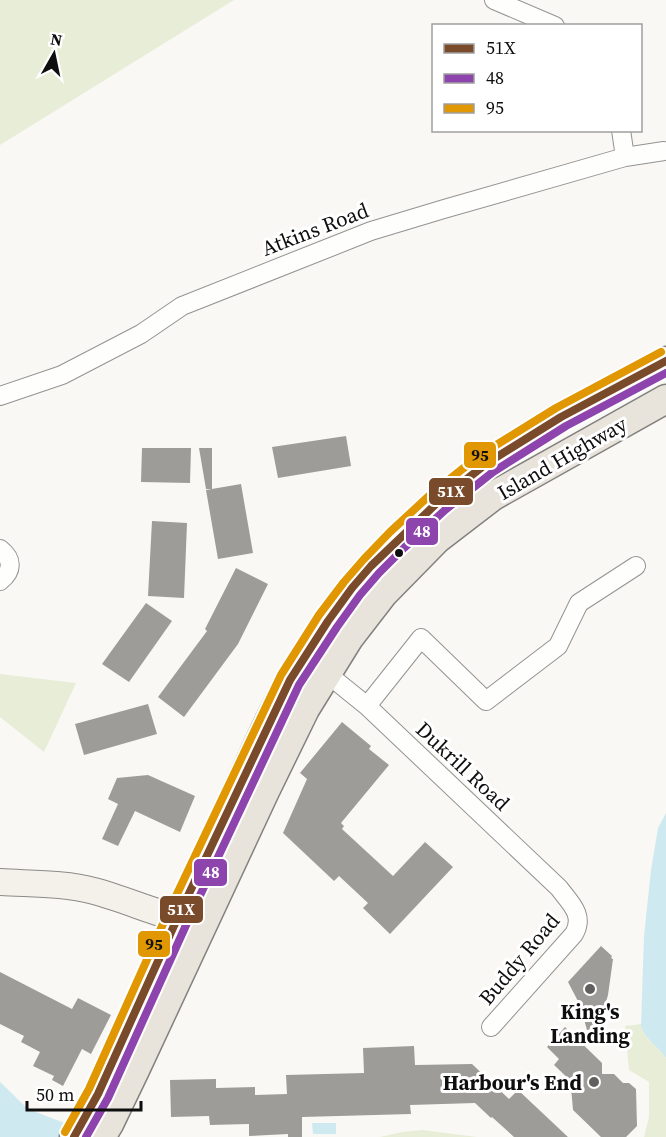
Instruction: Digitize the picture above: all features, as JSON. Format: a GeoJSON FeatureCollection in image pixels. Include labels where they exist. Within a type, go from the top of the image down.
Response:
{"type":"FeatureCollection","features":[{"type":"Feature","properties":{"kind":"main road","name":"Island Highway"},"geometry":{"type":"LineString","coordinates":[[74,1137],[108,1099],[192,950],[190,921],[265,791],[305,709],[328,621],[371,566],[397,540],[438,502],[487,463],[561,417],[666,362]]}},
{"type":"Feature","properties":{"kind":"main road","name":"Island Highway"},"geometry":{"type":"LineString","coordinates":[[316,664],[349,638],[383,594],[437,539],[493,496],[666,399]]}},
{"type":"Feature","properties":{"kind":"main road"},"geometry":{"type":"LineString","coordinates":[[0,882],[85,889],[190,921]]}},
{"type":"Feature","properties":{"kind":"main road","name":"Island Highway"},"geometry":{"type":"LineString","coordinates":[[101,1137],[108,1099]]}},
{"type":"Feature","properties":{"kind":"street"},"geometry":{"type":"LineString","coordinates":[[494,0],[550,24]]}},
{"type":"Feature","properties":{"kind":"street"},"geometry":{"type":"LineString","coordinates":[[621,132],[625,157]]}},
{"type":"Feature","properties":{"kind":"street","name":"Atkins Road"},"geometry":{"type":"LineString","coordinates":[[0,396],[62,375],[141,334],[182,306],[371,231],[625,157],[664,151]]}},
{"type":"Feature","properties":{"kind":"street"},"geometry":{"type":"LineString","coordinates":[[0,549],[8,557],[10,565],[8,573],[0,581]]}},
{"type":"Feature","properties":{"kind":"street"},"geometry":{"type":"LineString","coordinates":[[367,706],[421,638],[486,701],[558,646],[579,603],[636,566]]}},
{"type":"Feature","properties":{"kind":"street","name":"Dukrill Road"},"geometry":{"type":"LineString","coordinates":[[316,664],[367,706],[559,888],[577,911],[579,919]]}},
{"type":"Feature","properties":{"kind":"street","name":"Buddy Road"},"geometry":{"type":"LineString","coordinates":[[491,1027],[574,934],[579,919]]}},
{"type":"Feature","properties":{"kind":"green space"},"geometry":{"type":"Polygon","coordinates":[[[0,0],[234,0],[0,145],[0,0]]]}},
{"type":"Feature","properties":{"kind":"green space"},"geometry":{"type":"Polygon","coordinates":[[[0,674],[76,683],[44,752],[0,717],[0,674]]]}},
{"type":"Feature","properties":{"kind":"green space"},"geometry":{"type":"Polygon","coordinates":[[[641,1024],[648,1038],[666,1058],[666,1137],[644,1137],[649,1117],[649,1082],[629,1070],[625,1026],[641,1024]]]}},
{"type":"Feature","properties":{"kind":"green space"},"geometry":{"type":"Polygon","coordinates":[[[422,1130],[477,1137],[380,1137],[422,1130]]]}},
{"type":"Feature","properties":{"kind":"water"},"geometry":{"type":"Polygon","coordinates":[[[666,813],[666,1058],[646,1036],[641,1026],[644,936],[651,870],[658,828],[666,813]]]}},
{"type":"Feature","properties":{"kind":"water"},"geometry":{"type":"Polygon","coordinates":[[[0,1082],[28,1109],[67,1124],[88,1137],[0,1137],[0,1082]]]}},
{"type":"Feature","properties":{"kind":"water"},"geometry":{"type":"Polygon","coordinates":[[[312,1123],[336,1123],[336,1134],[313,1134],[312,1123]]]}},
{"type":"Feature","properties":{"kind":"building"},"geometry":{"type":"Polygon","coordinates":[[[346,436],[351,466],[278,478],[272,447],[346,436]]]}},
{"type":"Feature","properties":{"kind":"building"},"geometry":{"type":"Polygon","coordinates":[[[142,448],[191,448],[190,483],[141,482],[142,448]]]}},
{"type":"Feature","properties":{"kind":"building"},"geometry":{"type":"Polygon","coordinates":[[[199,448],[212,448],[212,489],[206,489],[199,448]]]}},
{"type":"Feature","properties":{"kind":"building"},"geometry":{"type":"Polygon","coordinates":[[[241,484],[253,553],[218,559],[206,490],[241,484]]]}},
{"type":"Feature","properties":{"kind":"building"},"geometry":{"type":"Polygon","coordinates":[[[152,521],[187,523],[184,598],[148,596],[152,521]]]}},
{"type":"Feature","properties":{"kind":"building"},"geometry":{"type":"Polygon","coordinates":[[[236,568],[268,584],[238,644],[184,717],[158,697],[207,631],[205,629],[236,568]]]}},
{"type":"Feature","properties":{"kind":"building"},"geometry":{"type":"Polygon","coordinates":[[[146,603],[172,621],[129,682],[102,664],[146,603]]]}},
{"type":"Feature","properties":{"kind":"building"},"geometry":{"type":"Polygon","coordinates":[[[148,704],[157,734],[84,755],[75,724],[148,704]]]}},
{"type":"Feature","properties":{"kind":"building"},"geometry":{"type":"Polygon","coordinates":[[[342,722],[371,746],[369,749],[389,765],[341,823],[344,826],[342,829],[393,876],[425,842],[453,867],[390,934],[363,908],[368,903],[339,876],[334,881],[283,833],[307,779],[300,773],[342,722]]]}},
{"type":"Feature","properties":{"kind":"building"},"geometry":{"type":"Polygon","coordinates":[[[148,775],[195,796],[180,832],[135,811],[118,846],[102,839],[118,804],[108,799],[117,778],[148,775]]]}},
{"type":"Feature","properties":{"kind":"building","name":"King's Landing"},"geometry":{"type":"Polygon","coordinates":[[[601,946],[613,959],[603,1012],[604,1028],[587,1030],[580,1005],[568,982],[601,946]]]}},
{"type":"Feature","properties":{"kind":"building"},"geometry":{"type":"Polygon","coordinates":[[[0,972],[72,1009],[78,998],[111,1015],[91,1054],[82,1049],[63,1086],[52,1080],[54,1076],[33,1066],[40,1052],[21,1042],[24,1036],[0,1024],[0,972]]]}},
{"type":"Feature","properties":{"kind":"building","name":"Harbour's End"},"geometry":{"type":"Polygon","coordinates":[[[565,1027],[602,1063],[602,1074],[614,1074],[623,1083],[629,1083],[636,1089],[637,1126],[626,1137],[601,1137],[573,1110],[571,1087],[574,1084],[554,1065],[559,1059],[547,1047],[565,1027]]]}},
{"type":"Feature","properties":{"kind":"building"},"geometry":{"type":"Polygon","coordinates":[[[414,1046],[415,1065],[472,1064],[509,1099],[518,1090],[568,1137],[514,1137],[475,1103],[410,1105],[411,1114],[302,1117],[302,1137],[288,1137],[288,1134],[249,1136],[249,1124],[210,1125],[209,1116],[171,1117],[170,1080],[216,1079],[216,1088],[255,1087],[255,1095],[287,1094],[286,1075],[364,1073],[363,1048],[414,1046]]]}},
{"type":"Feature","properties":{"kind":"transit line","name":"95"},"geometry":{"type":"LineString","coordinates":[[65,1132],[89,1089],[167,915],[281,675],[319,615],[344,582],[390,532],[431,494],[480,455],[556,408],[661,352]]}},
{"type":"Feature","properties":{"kind":"transit line","name":"51X"},"geometry":{"type":"LineString","coordinates":[[74,1137],[98,1094],[177,919],[290,680],[352,588],[371,566],[438,502],[487,463],[561,417],[666,361]]}},
{"type":"Feature","properties":{"kind":"transit line","name":"48"},"geometry":{"type":"LineString","coordinates":[[86,1137],[108,1098],[299,685],[360,595],[379,573],[445,510],[493,472],[566,426],[666,373]]}},
{"type":"Feature","properties":{"kind":"place","name":"King's Landing"},"geometry":{"type":"Point","coordinates":[590,989]}},
{"type":"Feature","properties":{"kind":"place","name":"Harbour's End"},"geometry":{"type":"Point","coordinates":[594,1082]}}]}
